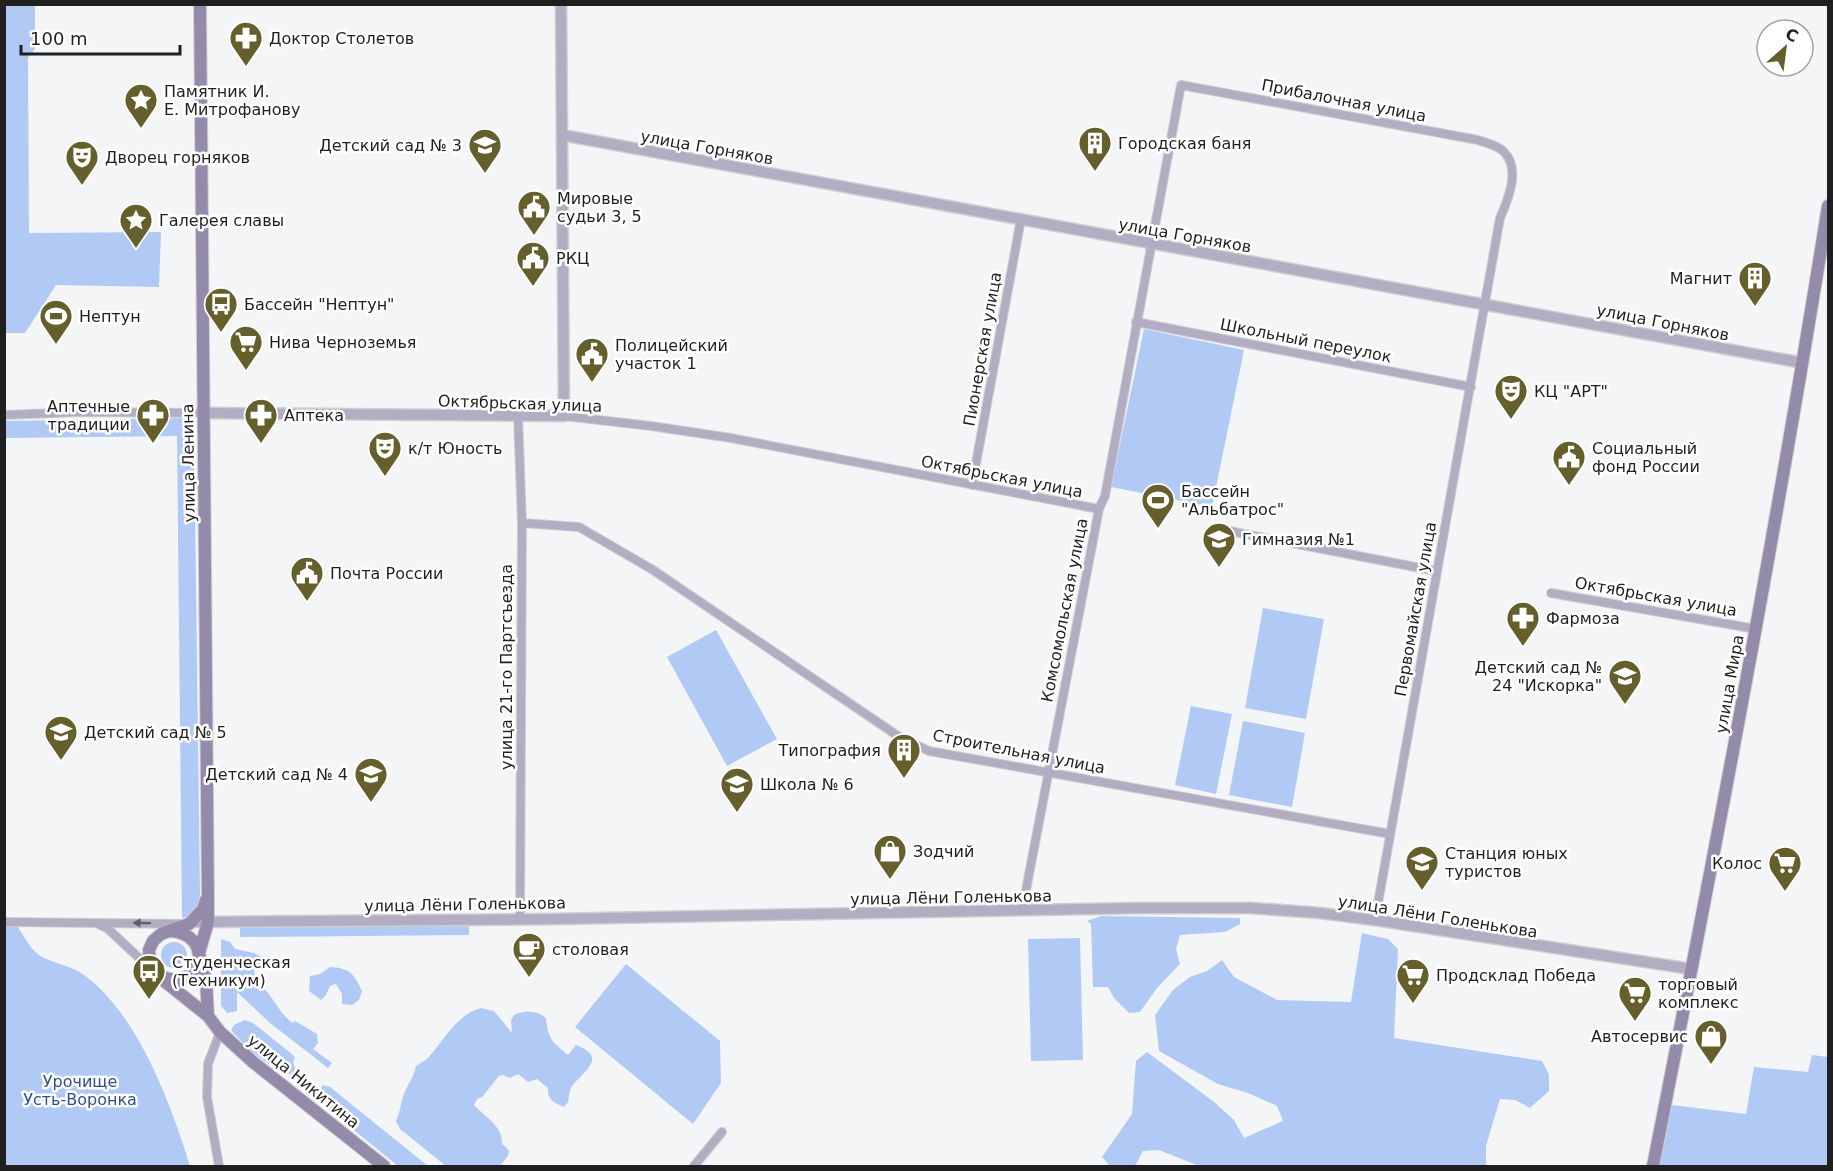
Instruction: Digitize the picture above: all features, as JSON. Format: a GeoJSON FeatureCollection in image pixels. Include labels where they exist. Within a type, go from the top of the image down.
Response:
{"type":"FeatureCollection","features":[{"type":"Feature","properties":{"kind":"main road","name":"улица Ленина"},"geometry":{"type":"LineString","coordinates":[[199,952],[208,922],[200,4]]}},
{"type":"Feature","properties":{"kind":"main road","name":"улица Мира"},"geometry":{"type":"LineString","coordinates":[[1653,1167],[1710,879],[1756,629],[1828,206]]}},
{"type":"Feature","properties":{"kind":"main road"},"geometry":{"type":"LineString","coordinates":[[199,952],[197,967],[187,978],[172,981],[158,976],[150,964],[149,950],[153,941],[160,934],[189,924],[203,909],[208,896]]}},
{"type":"Feature","properties":{"kind":"main road"},"geometry":{"type":"LineString","coordinates":[[170,931],[183,932],[194,940],[206,980],[208,1016]]}},
{"type":"Feature","properties":{"kind":"main road","name":"улица Никитина"},"geometry":{"type":"LineString","coordinates":[[158,976],[208,1016],[220,1032],[253,1062],[384,1167]]}},
{"type":"Feature","properties":{"kind":"street"},"geometry":{"type":"LineString","coordinates":[[561,4],[564,416]]}},
{"type":"Feature","properties":{"kind":"street","name":"Прибалочная улица"},"geometry":{"type":"LineString","coordinates":[[1150,244],[1181,85],[1195,87],[1478,140],[1504,151],[1509,160],[1512,180],[1510,196],[1500,218],[1485,304]]}},
{"type":"Feature","properties":{"kind":"street","name":"улица Горняков"},"geometry":{"type":"LineString","coordinates":[[562,135],[1803,363]]}},
{"type":"Feature","properties":{"kind":"street","name":"Пионерская улица"},"geometry":{"type":"LineString","coordinates":[[972,485],[1021,219]]}},
{"type":"Feature","properties":{"kind":"street","name":"Комсомольская улица"},"geometry":{"type":"LineString","coordinates":[[1022,911],[1099,510],[1105,496],[1150,244]]}},
{"type":"Feature","properties":{"kind":"street","name":"Первомайская улица"},"geometry":{"type":"LineString","coordinates":[[1375,920],[1485,304]]}},
{"type":"Feature","properties":{"kind":"street","name":"Школьный переулок"},"geometry":{"type":"LineString","coordinates":[[1136,322],[1471,387]]}},
{"type":"Feature","properties":{"kind":"street","name":"Октябрьская улица"},"geometry":{"type":"LineString","coordinates":[[4,415],[81,412],[203,412],[564,416],[731,438],[1099,510]]}},
{"type":"Feature","properties":{"kind":"street","name":"улица 21-го Партсъезда"},"geometry":{"type":"LineString","coordinates":[[518,416],[522,523],[520,919]]}},
{"type":"Feature","properties":{"kind":"street","name":"Строительная улица"},"geometry":{"type":"LineString","coordinates":[[522,523],[579,527],[652,570],[898,736],[929,751],[1390,834]]}},
{"type":"Feature","properties":{"kind":"street"},"geometry":{"type":"LineString","coordinates":[[1220,530],[1436,571]]}},
{"type":"Feature","properties":{"kind":"street","name":"Октябрьская улица"},"geometry":{"type":"LineString","coordinates":[[1551,593],[1756,629]]}},
{"type":"Feature","properties":{"kind":"street","name":"улица Лёни Голенькова"},"geometry":{"type":"LineString","coordinates":[[208,922],[1251,908],[1375,920],[1691,969]]}},
{"type":"Feature","properties":{"kind":"street"},"geometry":{"type":"LineString","coordinates":[[4,922],[189,924],[208,922]]}},
{"type":"Feature","properties":{"kind":"street"},"geometry":{"type":"LineString","coordinates":[[94,922],[107,928],[158,976]]}},
{"type":"Feature","properties":{"kind":"street"},"geometry":{"type":"LineString","coordinates":[[219,1167],[207,1097],[208,1064],[220,1032]]}},
{"type":"Feature","properties":{"kind":"street"},"geometry":{"type":"LineString","coordinates":[[694,1167],[722,1132]]}},
{"type":"Feature","properties":{"kind":"green space"},"geometry":{"type":"Polygon","coordinates":[[[4,5],[35,5],[35,49],[28,58],[29,233],[161,232],[159,287],[56,285],[25,333],[5,333],[4,5]]]}},
{"type":"Feature","properties":{"kind":"green space"},"geometry":{"type":"Polygon","coordinates":[[[1144,329],[1244,350],[1212,507],[1111,487],[1144,329]]]}},
{"type":"Feature","properties":{"kind":"green space"},"geometry":{"type":"Polygon","coordinates":[[[185,418],[191,420],[194,426],[200,895],[199,906],[189,917],[182,918],[177,436],[5,438],[4,421],[185,418]]]}},
{"type":"Feature","properties":{"kind":"green space"},"geometry":{"type":"Polygon","coordinates":[[[1263,608],[1324,619],[1306,719],[1245,708],[1263,608]]]}},
{"type":"Feature","properties":{"kind":"green space"},"geometry":{"type":"Polygon","coordinates":[[[716,630],[777,739],[727,766],[667,657],[716,630]]]}},
{"type":"Feature","properties":{"kind":"green space"},"geometry":{"type":"Polygon","coordinates":[[[1191,706],[1232,714],[1216,794],[1175,785],[1191,706]]]}},
{"type":"Feature","properties":{"kind":"green space"},"geometry":{"type":"Polygon","coordinates":[[[1243,721],[1305,733],[1292,807],[1229,795],[1243,721]]]}},
{"type":"Feature","properties":{"kind":"green space"},"geometry":{"type":"Polygon","coordinates":[[[1101,916],[1240,918],[1240,924],[1225,932],[1180,935],[1176,949],[1180,964],[1157,988],[1140,1012],[1129,1013],[1114,998],[1108,987],[1093,987],[1091,924],[1087,921],[1101,916]]]}},
{"type":"Feature","properties":{"kind":"green space"},"geometry":{"type":"Polygon","coordinates":[[[469,925],[469,935],[240,937],[240,928],[469,925]]]}},
{"type":"Feature","properties":{"kind":"green space","name":"Урочище Усть-Воронка"},"geometry":{"type":"Polygon","coordinates":[[[4,926],[17,926],[39,955],[81,973],[119,1010],[135,1034],[162,1088],[190,1166],[5,1166],[4,926]]]}},
{"type":"Feature","properties":{"kind":"green space"},"geometry":{"type":"Polygon","coordinates":[[[1362,933],[1388,939],[1398,949],[1394,1038],[1542,1061],[1549,1074],[1549,1091],[1530,1108],[1515,1100],[1500,1099],[1486,1146],[1486,1166],[1199,1166],[1159,1150],[1143,1151],[1135,1166],[1110,1166],[1102,1157],[1132,1114],[1136,1061],[1147,1052],[1214,1102],[1234,1120],[1244,1138],[1283,1121],[1277,1106],[1248,1093],[1218,1084],[1159,1051],[1155,1015],[1173,990],[1190,977],[1207,971],[1222,960],[1234,977],[1277,1000],[1351,1002],[1362,933]]]}},
{"type":"Feature","properties":{"kind":"green space"},"geometry":{"type":"Polygon","coordinates":[[[1080,938],[1083,1060],[1031,1061],[1028,939],[1080,938]]]}},
{"type":"Feature","properties":{"kind":"green space"},"geometry":{"type":"Polygon","coordinates":[[[221,939],[230,942],[235,949],[254,953],[278,965],[272,970],[255,964],[256,980],[292,1023],[295,1021],[317,1034],[318,1043],[313,1049],[332,1063],[328,1068],[270,1023],[237,992],[237,1011],[227,1013],[221,1006],[221,939]]]}},
{"type":"Feature","properties":{"kind":"green space"},"geometry":{"type":"Polygon","coordinates":[[[174,942],[183,946],[187,955],[183,964],[174,968],[165,964],[161,955],[165,946],[174,942]]]}},
{"type":"Feature","properties":{"kind":"green space"},"geometry":{"type":"Polygon","coordinates":[[[626,964],[720,1041],[721,1083],[693,1124],[575,1027],[626,964]]]}},
{"type":"Feature","properties":{"kind":"green space"},"geometry":{"type":"Polygon","coordinates":[[[330,967],[346,970],[353,976],[362,991],[359,1000],[352,1005],[342,1004],[342,994],[336,984],[330,986],[321,1000],[309,991],[310,976],[320,974],[330,967]]]}},
{"type":"Feature","properties":{"kind":"green space"},"geometry":{"type":"Polygon","coordinates":[[[481,1008],[494,1011],[512,1033],[511,1020],[514,1015],[522,1012],[538,1013],[546,1018],[552,1040],[568,1055],[576,1045],[586,1050],[592,1060],[590,1066],[571,1088],[568,1102],[564,1107],[552,1100],[548,1088],[537,1079],[528,1082],[518,1074],[510,1078],[499,1076],[474,1105],[500,1132],[502,1144],[509,1150],[508,1156],[500,1166],[446,1166],[400,1129],[396,1121],[404,1093],[416,1066],[428,1058],[451,1028],[472,1011],[481,1008]]]}},
{"type":"Feature","properties":{"kind":"green space"},"geometry":{"type":"Polygon","coordinates":[[[245,1020],[253,1023],[293,1055],[296,1071],[292,1075],[258,1057],[231,1030],[234,1025],[245,1020]]]}},
{"type":"Feature","properties":{"kind":"green space"},"geometry":{"type":"Polygon","coordinates":[[[1812,1055],[1828,1057],[1828,1166],[1659,1166],[1672,1105],[1746,1114],[1754,1067],[1808,1072],[1812,1055]]]}},
{"type":"Feature","properties":{"kind":"green space"},"geometry":{"type":"Polygon","coordinates":[[[323,1085],[330,1087],[428,1166],[398,1166],[329,1110],[318,1092],[323,1085]]]}},
{"type":"Feature","properties":{"kind":"place","name":"Доктор Столетов"},"geometry":{"type":"Point","coordinates":[246,67]}},
{"type":"Feature","properties":{"kind":"place","name":"Памятник И. Е. Митрофанову"},"geometry":{"type":"Point","coordinates":[141,129]}},
{"type":"Feature","properties":{"kind":"place","name":"Городская баня"},"geometry":{"type":"Point","coordinates":[1095,172]}},
{"type":"Feature","properties":{"kind":"place","name":"Детский сад № 3"},"geometry":{"type":"Point","coordinates":[485,174]}},
{"type":"Feature","properties":{"kind":"place","name":"Дворец горняков"},"geometry":{"type":"Point","coordinates":[82,186]}},
{"type":"Feature","properties":{"kind":"place","name":"Мировые судьи 3, 5"},"geometry":{"type":"Point","coordinates":[534,236]}},
{"type":"Feature","properties":{"kind":"place","name":"Галерея славы"},"geometry":{"type":"Point","coordinates":[136,249]}},
{"type":"Feature","properties":{"kind":"place","name":"РКЦ"},"geometry":{"type":"Point","coordinates":[533,287]}},
{"type":"Feature","properties":{"kind":"place","name":"Магнит"},"geometry":{"type":"Point","coordinates":[1755,307]}},
{"type":"Feature","properties":{"kind":"place","name":"Бассейн \"Нептун\""},"geometry":{"type":"Point","coordinates":[221,333]}},
{"type":"Feature","properties":{"kind":"place","name":"Нептун"},"geometry":{"type":"Point","coordinates":[56,345]}},
{"type":"Feature","properties":{"kind":"place","name":"Нива Черноземья"},"geometry":{"type":"Point","coordinates":[246,371]}},
{"type":"Feature","properties":{"kind":"place","name":"Полицейский участок 1"},"geometry":{"type":"Point","coordinates":[592,383]}},
{"type":"Feature","properties":{"kind":"place","name":"КЦ \"АРТ\""},"geometry":{"type":"Point","coordinates":[1511,420]}},
{"type":"Feature","properties":{"kind":"place","name":"Аптечные традиции"},"geometry":{"type":"Point","coordinates":[153,444]}},
{"type":"Feature","properties":{"kind":"place","name":"Аптека"},"geometry":{"type":"Point","coordinates":[261,444]}},
{"type":"Feature","properties":{"kind":"place","name":"к/т Юность"},"geometry":{"type":"Point","coordinates":[385,477]}},
{"type":"Feature","properties":{"kind":"place","name":"Социальный фонд России"},"geometry":{"type":"Point","coordinates":[1569,486]}},
{"type":"Feature","properties":{"kind":"place","name":"Бассейн \"Альбатрос\""},"geometry":{"type":"Point","coordinates":[1158,529]}},
{"type":"Feature","properties":{"kind":"place","name":"Гимназия №1"},"geometry":{"type":"Point","coordinates":[1219,568]}},
{"type":"Feature","properties":{"kind":"place","name":"Почта России"},"geometry":{"type":"Point","coordinates":[307,602]}},
{"type":"Feature","properties":{"kind":"place","name":"Фармоза"},"geometry":{"type":"Point","coordinates":[1523,647]}},
{"type":"Feature","properties":{"kind":"place","name":"Детский сад № 24 \"Искорка\""},"geometry":{"type":"Point","coordinates":[1625,705]}},
{"type":"Feature","properties":{"kind":"place","name":"Детский сад № 5"},"geometry":{"type":"Point","coordinates":[61,761]}},
{"type":"Feature","properties":{"kind":"place","name":"Типография"},"geometry":{"type":"Point","coordinates":[904,779]}},
{"type":"Feature","properties":{"kind":"place","name":"Детский сад № 4"},"geometry":{"type":"Point","coordinates":[371,803]}},
{"type":"Feature","properties":{"kind":"place","name":"Школа № 6"},"geometry":{"type":"Point","coordinates":[737,813]}},
{"type":"Feature","properties":{"kind":"place","name":"Зодчий"},"geometry":{"type":"Point","coordinates":[890,880]}},
{"type":"Feature","properties":{"kind":"place","name":"Станция юных туристов"},"geometry":{"type":"Point","coordinates":[1422,891]}},
{"type":"Feature","properties":{"kind":"place","name":"Колос"},"geometry":{"type":"Point","coordinates":[1785,892]}},
{"type":"Feature","properties":{"kind":"place","name":"столовая"},"geometry":{"type":"Point","coordinates":[529,978]}},
{"type":"Feature","properties":{"kind":"place","name":"Студенческая (Техникум)"},"geometry":{"type":"Point","coordinates":[149,1000]}},
{"type":"Feature","properties":{"kind":"place","name":"Продсклад Победа"},"geometry":{"type":"Point","coordinates":[1413,1004]}},
{"type":"Feature","properties":{"kind":"place","name":"торговый комплекс"},"geometry":{"type":"Point","coordinates":[1635,1022]}},
{"type":"Feature","properties":{"kind":"place","name":"Автосервис"},"geometry":{"type":"Point","coordinates":[1711,1065]}}]}
